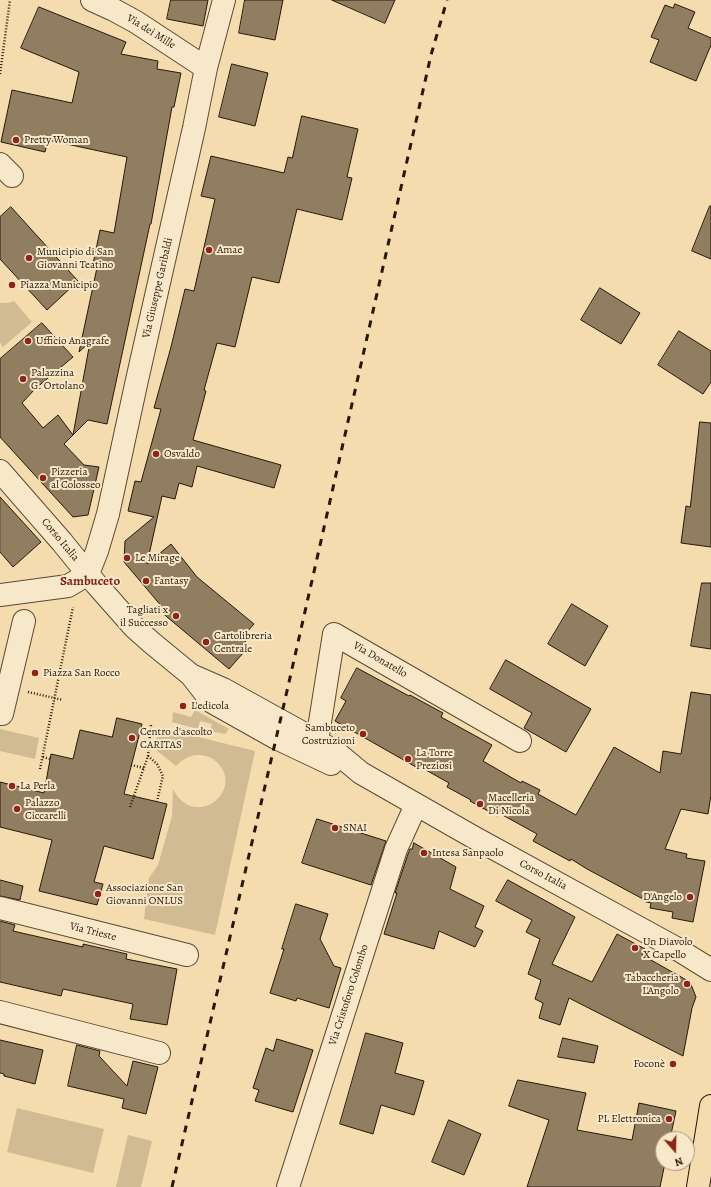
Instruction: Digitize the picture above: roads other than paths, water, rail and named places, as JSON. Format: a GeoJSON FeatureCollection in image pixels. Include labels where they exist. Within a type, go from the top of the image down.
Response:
{"type":"FeatureCollection","features":[{"type":"Feature","properties":{"kind":"main road"},"geometry":{"type":"LineString","coordinates":[[698,1187],[711,1106]]}},
{"type":"Feature","properties":{"kind":"street","name":"Via dei Mille"},"geometry":{"type":"LineString","coordinates":[[92,0],[136,22],[206,68]]}},
{"type":"Feature","properties":{"kind":"street","name":"Via Giuseppe Garibaldi"},"geometry":{"type":"LineString","coordinates":[[88,574],[108,514],[206,68],[224,0]]}},
{"type":"Feature","properties":{"kind":"street","name":"Corso Italia"},"geometry":{"type":"LineString","coordinates":[[0,471],[134,627],[152,644],[191,675],[212,702],[276,738],[320,760],[336,767],[354,769]]}},
{"type":"Feature","properties":{"kind":"street"},"geometry":{"type":"LineString","coordinates":[[0,595],[68,586],[88,574]]}},
{"type":"Feature","properties":{"kind":"street"},"geometry":{"type":"LineString","coordinates":[[0,714],[2,714],[24,621]]}},
{"type":"Feature","properties":{"kind":"street","name":"Via Donatello"},"geometry":{"type":"LineString","coordinates":[[317,741],[334,634],[520,741]]}},
{"type":"Feature","properties":{"kind":"street","name":"Corso Italia"},"geometry":{"type":"LineString","coordinates":[[191,675],[223,689],[317,741],[337,753],[354,769],[416,805],[674,947],[711,970]]}},
{"type":"Feature","properties":{"kind":"street","name":"Via Cristoforo Colombo"},"geometry":{"type":"LineString","coordinates":[[288,1187],[396,849],[416,805]]}},
{"type":"Feature","properties":{"kind":"street","name":"Via Trieste"},"geometry":{"type":"LineString","coordinates":[[0,908],[187,954]]}},
{"type":"Feature","properties":{"kind":"street"},"geometry":{"type":"LineString","coordinates":[[0,1012],[159,1053]]}},
{"type":"Feature","properties":{"kind":"railway"},"geometry":{"type":"LineString","coordinates":[[172,1187],[282,713],[431,55],[447,0]]}},
{"type":"Feature","properties":{"kind":"place","name":"Pretty Woman"},"geometry":{"type":"Point","coordinates":[16,140]}},
{"type":"Feature","properties":{"kind":"place","name":"Amae"},"geometry":{"type":"Point","coordinates":[209,250]}},
{"type":"Feature","properties":{"kind":"place","name":"Municipio di San Giovanni Teatino"},"geometry":{"type":"Point","coordinates":[29,258]}},
{"type":"Feature","properties":{"kind":"place","name":"Piazza Municipio"},"geometry":{"type":"Point","coordinates":[12,285]}},
{"type":"Feature","properties":{"kind":"place","name":"Ufficio Anagrafe"},"geometry":{"type":"Point","coordinates":[28,341]}},
{"type":"Feature","properties":{"kind":"place","name":"Palazzina G. Ortolano"},"geometry":{"type":"Point","coordinates":[23,379]}},
{"type":"Feature","properties":{"kind":"place","name":"Osvaldo"},"geometry":{"type":"Point","coordinates":[156,454]}},
{"type":"Feature","properties":{"kind":"place","name":"Pizzeria al Colosseo"},"geometry":{"type":"Point","coordinates":[43,478]}},
{"type":"Feature","properties":{"kind":"place","name":"Le Mirage"},"geometry":{"type":"Point","coordinates":[127,558]}},
{"type":"Feature","properties":{"kind":"place","name":"Fantasy"},"geometry":{"type":"Point","coordinates":[146,581]}},
{"type":"Feature","properties":{"kind":"place","name":"Tagliati x il Successo"},"geometry":{"type":"Point","coordinates":[176,616]}},
{"type":"Feature","properties":{"kind":"place","name":"Cartolibreria Centrale"},"geometry":{"type":"Point","coordinates":[206,642]}},
{"type":"Feature","properties":{"kind":"place","name":"Piazza San Rocco"},"geometry":{"type":"Point","coordinates":[35,673]}},
{"type":"Feature","properties":{"kind":"place","name":"L'edicola"},"geometry":{"type":"Point","coordinates":[183,706]}},
{"type":"Feature","properties":{"kind":"place","name":"Sambuceto Costruzioni"},"geometry":{"type":"Point","coordinates":[363,734]}},
{"type":"Feature","properties":{"kind":"place","name":"Centro d'ascolto CARITAS"},"geometry":{"type":"Point","coordinates":[132,738]}},
{"type":"Feature","properties":{"kind":"place","name":"La Torre Preziosi"},"geometry":{"type":"Point","coordinates":[408,759]}},
{"type":"Feature","properties":{"kind":"place","name":"La Perla"},"geometry":{"type":"Point","coordinates":[12,786]}},
{"type":"Feature","properties":{"kind":"place","name":"Macelleria Di Nicola"},"geometry":{"type":"Point","coordinates":[480,804]}},
{"type":"Feature","properties":{"kind":"place","name":"Palazzo Ciccarelli"},"geometry":{"type":"Point","coordinates":[17,809]}},
{"type":"Feature","properties":{"kind":"place","name":"SNAI"},"geometry":{"type":"Point","coordinates":[335,828]}},
{"type":"Feature","properties":{"kind":"place","name":"Intesa Sanpaolo"},"geometry":{"type":"Point","coordinates":[424,853]}},
{"type":"Feature","properties":{"kind":"place","name":"Associazione San Giovanni ONLUS"},"geometry":{"type":"Point","coordinates":[98,894]}},
{"type":"Feature","properties":{"kind":"place","name":"D'Angelo"},"geometry":{"type":"Point","coordinates":[690,897]}},
{"type":"Feature","properties":{"kind":"place","name":"Un Diavolo X Capello"},"geometry":{"type":"Point","coordinates":[635,948]}},
{"type":"Feature","properties":{"kind":"place","name":"Tabaccheria L'Angolo"},"geometry":{"type":"Point","coordinates":[687,984]}},
{"type":"Feature","properties":{"kind":"place","name":"Foconè"},"geometry":{"type":"Point","coordinates":[673,1064]}},
{"type":"Feature","properties":{"kind":"place","name":"PL Elettronica"},"geometry":{"type":"Point","coordinates":[669,1119]}},
{"type":"Feature","properties":{"kind":"district","name":"Sambuceto"},"geometry":{"type":"Point","coordinates":[90,582]}}]}
